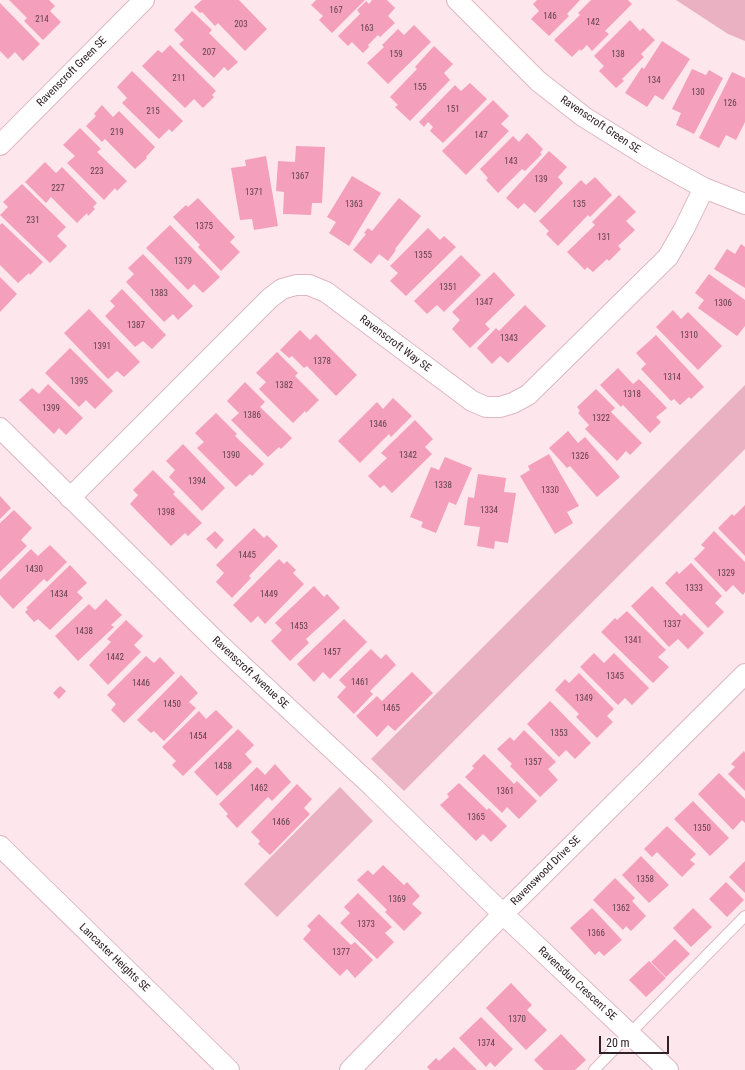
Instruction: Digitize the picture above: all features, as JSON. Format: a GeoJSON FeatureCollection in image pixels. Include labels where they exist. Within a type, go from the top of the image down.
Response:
{"type":"FeatureCollection","features":[{"type":"Feature","properties":{"kind":"street","name":"Ravenscroft Green SE"},"geometry":{"type":"LineString","coordinates":[[0,145],[144,0]]}},
{"type":"Feature","properties":{"kind":"street","name":"Ravenscroft Green SE"},"geometry":{"type":"LineString","coordinates":[[456,0],[538,81],[584,117],[650,158],[704,188],[745,204]]}},
{"type":"Feature","properties":{"kind":"street","name":"Ravenscroft Way SE"},"geometry":{"type":"LineString","coordinates":[[70,498],[270,298],[282,289],[296,285],[309,285],[326,292],[472,401],[486,407],[500,407],[513,403],[528,395],[668,257],[684,229],[704,188]]}},
{"type":"Feature","properties":{"kind":"street","name":"Ravenscroft Avenue SE"},"geometry":{"type":"LineString","coordinates":[[0,428],[219,644],[373,787],[503,914]]}},
{"type":"Feature","properties":{"kind":"street","name":"Ravenswood Drive SE"},"geometry":{"type":"LineString","coordinates":[[350,1070],[503,914],[743,679]]}},
{"type":"Feature","properties":{"kind":"street","name":"Lancaster Heights SE"},"geometry":{"type":"LineString","coordinates":[[0,846],[229,1070]]}},
{"type":"Feature","properties":{"kind":"street","name":"Ravensdun Crescent SE"},"geometry":{"type":"LineString","coordinates":[[503,914],[668,1070]]}},
{"type":"Feature","properties":{"kind":"lane"},"geometry":{"type":"LineString","coordinates":[[594,1070],[745,916]]}},
{"type":"Feature","properties":{"kind":"shaded area"},"geometry":{"type":"Polygon","coordinates":[[[676,0],[745,0],[745,41],[728,34],[676,0]]]}},
{"type":"Feature","properties":{"kind":"shaded area"},"geometry":{"type":"Polygon","coordinates":[[[745,385],[745,449],[404,791],[371,759],[745,385]]]}},
{"type":"Feature","properties":{"kind":"shaded area"},"geometry":{"type":"Polygon","coordinates":[[[340,787],[373,821],[277,917],[244,884],[340,787]]]}},
{"type":"Feature","properties":{"kind":"building"},"geometry":{"type":"Polygon","coordinates":[[[9,0],[49,0],[55,6],[50,11],[61,22],[43,40],[24,21],[27,18],[9,0]]]}},
{"type":"Feature","properties":{"kind":"building"},"geometry":{"type":"Polygon","coordinates":[[[202,0],[239,0],[267,29],[245,51],[218,23],[215,26],[202,12],[200,13],[194,7],[202,0]]]}},
{"type":"Feature","properties":{"kind":"building"},"geometry":{"type":"Polygon","coordinates":[[[316,0],[365,0],[332,33],[319,20],[323,16],[311,5],[316,0]]]}},
{"type":"Feature","properties":{"kind":"building"},"geometry":{"type":"Polygon","coordinates":[[[372,0],[387,0],[395,8],[388,16],[395,23],[380,37],[378,35],[368,45],[369,47],[363,53],[352,42],[348,46],[338,36],[360,14],[357,10],[366,1],[369,4],[372,0]]]}},
{"type":"Feature","properties":{"kind":"building"},"geometry":{"type":"Polygon","coordinates":[[[537,0],[580,0],[567,14],[569,16],[549,36],[531,19],[539,11],[533,4],[537,0]]]}},
{"type":"Feature","properties":{"kind":"building"},"geometry":{"type":"Polygon","coordinates":[[[591,0],[628,0],[632,4],[605,31],[609,34],[592,51],[587,45],[581,51],[580,49],[572,57],[554,40],[580,15],[578,13],[591,0]]]}},
{"type":"Feature","properties":{"kind":"building"},"geometry":{"type":"Polygon","coordinates":[[[0,3],[40,44],[23,61],[15,52],[8,59],[0,51],[0,3]]]}},
{"type":"Feature","properties":{"kind":"building"},"geometry":{"type":"Polygon","coordinates":[[[192,11],[212,30],[209,33],[238,62],[228,71],[224,67],[214,78],[179,44],[184,40],[174,30],[192,11]]]}},
{"type":"Feature","properties":{"kind":"building"},"geometry":{"type":"Polygon","coordinates":[[[630,20],[640,31],[643,28],[655,40],[641,54],[644,57],[622,79],[624,81],[616,88],[599,71],[604,66],[594,56],[630,20]]]}},
{"type":"Feature","properties":{"kind":"building"},"geometry":{"type":"Polygon","coordinates":[[[414,25],[431,42],[388,84],[367,63],[384,47],[382,45],[398,29],[404,35],[414,25]]]}},
{"type":"Feature","properties":{"kind":"building"},"geometry":{"type":"Polygon","coordinates":[[[662,41],[690,59],[663,100],[655,95],[647,107],[625,93],[642,67],[644,69],[662,41]]]}},
{"type":"Feature","properties":{"kind":"building"},"geometry":{"type":"Polygon","coordinates":[[[170,45],[216,91],[212,95],[214,97],[203,108],[194,99],[185,108],[142,66],[158,50],[162,53],[170,45]]]}},
{"type":"Feature","properties":{"kind":"building"},"geometry":{"type":"Polygon","coordinates":[[[434,46],[453,64],[444,73],[450,80],[410,121],[395,107],[398,105],[390,97],[417,69],[415,67],[434,46]]]}},
{"type":"Feature","properties":{"kind":"building"},"geometry":{"type":"Polygon","coordinates":[[[692,69],[706,75],[709,70],[723,78],[694,134],[676,125],[681,113],[672,109],[692,69]]]}},
{"type":"Feature","properties":{"kind":"building"},"geometry":{"type":"Polygon","coordinates":[[[132,71],[183,121],[172,132],[169,129],[159,139],[122,103],[127,98],[117,87],[132,71]]]}},
{"type":"Feature","properties":{"kind":"building"},"geometry":{"type":"Polygon","coordinates":[[[732,72],[745,78],[745,122],[736,140],[726,135],[719,148],[699,138],[732,72]]]}},
{"type":"Feature","properties":{"kind":"building"},"geometry":{"type":"Polygon","coordinates":[[[470,83],[487,99],[443,143],[430,131],[433,127],[428,122],[424,127],[419,122],[455,85],[461,91],[470,83]]]}},
{"type":"Feature","properties":{"kind":"building"},"geometry":{"type":"Polygon","coordinates":[[[493,100],[509,116],[501,124],[509,131],[466,175],[442,151],[493,100]]]}},
{"type":"Feature","properties":{"kind":"building"},"geometry":{"type":"Polygon","coordinates":[[[102,105],[113,117],[119,111],[155,147],[146,157],[147,158],[135,169],[105,139],[102,142],[86,126],[96,116],[94,114],[102,105]]]}},
{"type":"Feature","properties":{"kind":"building"},"geometry":{"type":"Polygon","coordinates":[[[80,128],[101,149],[97,152],[127,181],[117,191],[115,188],[104,200],[67,163],[75,156],[63,145],[80,128]]]}},
{"type":"Feature","properties":{"kind":"building"},"geometry":{"type":"Polygon","coordinates":[[[527,133],[543,149],[540,153],[542,154],[525,171],[522,169],[498,193],[486,180],[488,178],[480,169],[513,136],[519,142],[527,133]]]}},
{"type":"Feature","properties":{"kind":"building"},"geometry":{"type":"Polygon","coordinates":[[[296,146],[325,147],[322,203],[312,203],[311,215],[283,214],[284,192],[276,191],[278,161],[295,162],[296,146]]]}},
{"type":"Feature","properties":{"kind":"building"},"geometry":{"type":"Polygon","coordinates":[[[549,151],[567,167],[558,177],[563,183],[535,213],[524,203],[518,209],[506,198],[549,151]]]}},
{"type":"Feature","properties":{"kind":"building"},"geometry":{"type":"Polygon","coordinates":[[[266,156],[278,226],[254,230],[252,219],[240,220],[231,168],[246,166],[245,160],[266,156]]]}},
{"type":"Feature","properties":{"kind":"building"},"geometry":{"type":"Polygon","coordinates":[[[45,162],[56,173],[62,167],[97,203],[93,207],[95,209],[88,216],[87,213],[77,223],[51,197],[46,203],[25,182],[45,162]]]}},
{"type":"Feature","properties":{"kind":"building"},"geometry":{"type":"Polygon","coordinates":[[[352,176],[381,193],[349,246],[329,233],[336,222],[327,217],[352,176]]]}},
{"type":"Feature","properties":{"kind":"building"},"geometry":{"type":"Polygon","coordinates":[[[595,177],[612,195],[590,217],[588,215],[558,246],[546,234],[549,231],[539,221],[581,180],[586,185],[595,177]]]}},
{"type":"Feature","properties":{"kind":"building"},"geometry":{"type":"Polygon","coordinates":[[[22,184],[66,227],[57,236],[67,246],[50,263],[0,215],[8,207],[3,202],[22,184]]]}},
{"type":"Feature","properties":{"kind":"building"},"geometry":{"type":"Polygon","coordinates":[[[619,195],[636,212],[626,221],[635,230],[618,246],[621,249],[609,261],[607,259],[593,272],[587,267],[585,270],[567,252],[595,225],[592,222],[619,195]]]}},
{"type":"Feature","properties":{"kind":"building"},"geometry":{"type":"Polygon","coordinates":[[[198,198],[235,237],[230,242],[240,252],[221,271],[198,247],[200,245],[173,217],[186,205],[188,207],[198,198]]]}},
{"type":"Feature","properties":{"kind":"building"},"geometry":{"type":"Polygon","coordinates":[[[399,198],[421,216],[395,249],[396,250],[388,261],[379,254],[371,264],[353,250],[366,234],[364,233],[368,228],[372,231],[399,198]]]}},
{"type":"Feature","properties":{"kind":"building"},"geometry":{"type":"Polygon","coordinates":[[[2,223],[43,262],[30,275],[29,273],[18,283],[0,265],[0,225],[2,223]]]}},
{"type":"Feature","properties":{"kind":"building"},"geometry":{"type":"Polygon","coordinates":[[[170,225],[220,277],[203,293],[194,284],[188,290],[146,248],[170,225]]]}},
{"type":"Feature","properties":{"kind":"building"},"geometry":{"type":"Polygon","coordinates":[[[428,228],[440,240],[444,236],[456,247],[406,296],[390,281],[398,273],[390,266],[428,228]]]}},
{"type":"Feature","properties":{"kind":"building"},"geometry":{"type":"Polygon","coordinates":[[[741,244],[745,247],[745,288],[714,269],[727,249],[735,254],[741,244]]]}},
{"type":"Feature","properties":{"kind":"building"},"geometry":{"type":"Polygon","coordinates":[[[143,254],[193,306],[178,320],[173,314],[164,322],[126,282],[134,274],[128,268],[143,254]]]}},
{"type":"Feature","properties":{"kind":"building"},"geometry":{"type":"Polygon","coordinates":[[[461,255],[481,275],[444,312],[437,305],[427,314],[414,301],[461,255]]]}},
{"type":"Feature","properties":{"kind":"building"},"geometry":{"type":"Polygon","coordinates":[[[494,272],[515,295],[485,324],[490,329],[470,348],[452,329],[460,320],[452,312],[494,272]]]}},
{"type":"Feature","properties":{"kind":"building"},"geometry":{"type":"Polygon","coordinates":[[[709,274],[745,300],[745,326],[737,336],[698,308],[704,300],[695,293],[709,274]]]}},
{"type":"Feature","properties":{"kind":"building"},"geometry":{"type":"Polygon","coordinates":[[[0,277],[17,294],[0,312],[0,277]]]}},
{"type":"Feature","properties":{"kind":"building"},"geometry":{"type":"Polygon","coordinates":[[[122,289],[166,335],[152,349],[143,341],[135,347],[105,316],[115,306],[110,301],[122,289]]]}},
{"type":"Feature","properties":{"kind":"building"},"geometry":{"type":"Polygon","coordinates":[[[525,305],[546,326],[508,363],[500,356],[492,364],[477,348],[496,328],[499,331],[525,305]]]}},
{"type":"Feature","properties":{"kind":"building"},"geometry":{"type":"Polygon","coordinates":[[[89,309],[140,362],[124,377],[117,371],[108,379],[64,333],[89,309]]]}},
{"type":"Feature","properties":{"kind":"building"},"geometry":{"type":"Polygon","coordinates":[[[673,310],[681,319],[688,312],[722,346],[698,370],[656,327],[673,310]]]}},
{"type":"Feature","properties":{"kind":"building"},"geometry":{"type":"Polygon","coordinates":[[[300,330],[310,340],[316,334],[357,375],[336,396],[307,366],[304,368],[292,356],[289,358],[280,350],[300,330]]]}},
{"type":"Feature","properties":{"kind":"building"},"geometry":{"type":"Polygon","coordinates":[[[656,335],[704,387],[691,399],[689,397],[680,405],[674,399],[671,401],[641,369],[646,364],[636,353],[656,335]]]}},
{"type":"Feature","properties":{"kind":"building"},"geometry":{"type":"Polygon","coordinates":[[[70,348],[113,391],[95,409],[86,400],[79,407],[45,373],[70,348]]]}},
{"type":"Feature","properties":{"kind":"building"},"geometry":{"type":"Polygon","coordinates":[[[277,352],[298,373],[295,376],[319,400],[293,423],[259,389],[266,382],[256,373],[277,352]]]}},
{"type":"Feature","properties":{"kind":"building"},"geometry":{"type":"Polygon","coordinates":[[[618,368],[633,384],[639,379],[667,408],[656,417],[661,422],[650,433],[623,405],[621,407],[600,385],[618,368]]]}},
{"type":"Feature","properties":{"kind":"building"},"geometry":{"type":"Polygon","coordinates":[[[245,382],[265,402],[260,407],[292,438],[281,449],[279,447],[268,457],[231,420],[239,413],[227,401],[245,382]]]}},
{"type":"Feature","properties":{"kind":"building"},"geometry":{"type":"Polygon","coordinates":[[[48,384],[83,418],[66,435],[59,428],[54,434],[19,400],[32,388],[39,394],[48,384]]]}},
{"type":"Feature","properties":{"kind":"building"},"geometry":{"type":"Polygon","coordinates":[[[596,389],[615,408],[611,412],[642,443],[630,455],[626,451],[617,461],[585,429],[589,425],[578,413],[580,411],[577,407],[596,389]]]}},
{"type":"Feature","properties":{"kind":"building"},"geometry":{"type":"Polygon","coordinates":[[[393,398],[412,416],[391,437],[389,434],[360,463],[338,441],[377,402],[383,409],[393,398]]]}},
{"type":"Feature","properties":{"kind":"building"},"geometry":{"type":"Polygon","coordinates":[[[216,413],[237,434],[235,436],[264,464],[252,476],[250,474],[236,487],[197,448],[204,442],[195,433],[216,413]]]}},
{"type":"Feature","properties":{"kind":"building"},"geometry":{"type":"Polygon","coordinates":[[[415,420],[433,439],[425,447],[432,454],[392,493],[384,485],[380,488],[368,476],[387,458],[381,453],[415,420]]]}},
{"type":"Feature","properties":{"kind":"building"},"geometry":{"type":"Polygon","coordinates":[[[568,431],[578,443],[585,437],[620,477],[597,497],[570,466],[567,468],[549,448],[568,431]]]}},
{"type":"Feature","properties":{"kind":"building"},"geometry":{"type":"Polygon","coordinates":[[[183,444],[225,488],[202,511],[169,477],[175,470],[166,461],[183,444]]]}},
{"type":"Feature","properties":{"kind":"building"},"geometry":{"type":"Polygon","coordinates":[[[549,454],[579,506],[567,512],[573,523],[555,534],[520,476],[530,470],[528,466],[549,454]]]}},
{"type":"Feature","properties":{"kind":"building"},"geometry":{"type":"Polygon","coordinates":[[[445,457],[472,468],[456,505],[449,502],[436,533],[421,527],[423,522],[410,517],[431,467],[439,470],[445,457]]]}},
{"type":"Feature","properties":{"kind":"building"},"geometry":{"type":"Polygon","coordinates":[[[153,470],[175,492],[173,494],[202,523],[188,536],[185,533],[171,546],[130,504],[138,495],[133,490],[153,470]]]}},
{"type":"Feature","properties":{"kind":"building"},"geometry":{"type":"Polygon","coordinates":[[[478,474],[506,478],[504,492],[516,493],[508,543],[495,541],[494,549],[477,546],[480,527],[464,525],[468,497],[474,498],[478,474]]]}},
{"type":"Feature","properties":{"kind":"building"},"geometry":{"type":"Polygon","coordinates":[[[0,496],[11,508],[0,519],[0,496]]]}},
{"type":"Feature","properties":{"kind":"building"},"geometry":{"type":"Polygon","coordinates":[[[745,505],[745,556],[718,528],[732,514],[734,516],[745,505]]]}},
{"type":"Feature","properties":{"kind":"building"},"geometry":{"type":"Polygon","coordinates":[[[14,510],[32,528],[21,540],[27,546],[0,572],[0,523],[14,510]]]}},
{"type":"Feature","properties":{"kind":"building"},"geometry":{"type":"Polygon","coordinates":[[[254,528],[264,538],[267,535],[278,546],[249,576],[251,578],[232,598],[216,582],[224,573],[216,565],[254,528]]]}},
{"type":"Feature","properties":{"kind":"building"},"geometry":{"type":"Polygon","coordinates":[[[215,531],[224,540],[216,549],[206,539],[215,531]]]}},
{"type":"Feature","properties":{"kind":"building"},"geometry":{"type":"Polygon","coordinates":[[[714,531],[745,562],[745,592],[743,595],[733,585],[726,592],[694,559],[705,548],[701,545],[714,531]]]}},
{"type":"Feature","properties":{"kind":"building"},"geometry":{"type":"Polygon","coordinates":[[[50,545],[67,562],[47,582],[44,579],[13,609],[0,595],[0,580],[31,549],[38,556],[50,545]]]}},
{"type":"Feature","properties":{"kind":"building"},"geometry":{"type":"Polygon","coordinates":[[[279,559],[284,564],[287,561],[296,570],[293,573],[304,584],[265,624],[258,616],[251,623],[233,605],[279,559]]]}},
{"type":"Feature","properties":{"kind":"building"},"geometry":{"type":"Polygon","coordinates":[[[691,563],[722,596],[715,603],[724,612],[708,628],[665,583],[677,571],[679,574],[691,563]]]}},
{"type":"Feature","properties":{"kind":"building"},"geometry":{"type":"Polygon","coordinates":[[[70,565],[87,583],[77,592],[83,598],[50,630],[38,619],[34,622],[25,612],[28,609],[26,608],[70,565]]]}},
{"type":"Feature","properties":{"kind":"building"},"geometry":{"type":"Polygon","coordinates":[[[314,586],[324,597],[327,594],[340,608],[306,639],[309,643],[290,661],[271,641],[282,630],[275,623],[314,586]]]}},
{"type":"Feature","properties":{"kind":"building"},"geometry":{"type":"Polygon","coordinates":[[[652,586],[681,616],[684,613],[704,633],[688,649],[678,639],[669,647],[631,606],[652,586]]]}},
{"type":"Feature","properties":{"kind":"building"},"geometry":{"type":"Polygon","coordinates":[[[106,599],[122,615],[111,625],[114,627],[78,661],[55,636],[89,604],[95,610],[106,599]]]}},
{"type":"Feature","properties":{"kind":"building"},"geometry":{"type":"Polygon","coordinates":[[[627,611],[666,650],[658,657],[669,667],[653,683],[601,632],[615,618],[617,620],[627,611]]]}},
{"type":"Feature","properties":{"kind":"building"},"geometry":{"type":"Polygon","coordinates":[[[344,619],[367,642],[330,679],[323,672],[314,682],[297,664],[344,619]]]}},
{"type":"Feature","properties":{"kind":"building"},"geometry":{"type":"Polygon","coordinates":[[[126,620],[143,636],[134,645],[141,652],[108,685],[89,665],[111,642],[107,639],[126,620]]]}},
{"type":"Feature","properties":{"kind":"building"},"geometry":{"type":"Polygon","coordinates":[[[371,649],[381,659],[386,654],[396,665],[370,691],[373,694],[354,714],[337,697],[346,687],[339,680],[371,649]]]}},
{"type":"Feature","properties":{"kind":"building"},"geometry":{"type":"Polygon","coordinates":[[[594,653],[604,663],[614,653],[649,688],[632,705],[625,698],[618,705],[580,667],[594,653]]]}},
{"type":"Feature","properties":{"kind":"building"},"geometry":{"type":"Polygon","coordinates":[[[146,656],[154,663],[160,657],[175,673],[124,723],[111,710],[116,704],[107,695],[146,656]]]}},
{"type":"Feature","properties":{"kind":"building"},"geometry":{"type":"Polygon","coordinates":[[[412,672],[433,693],[395,731],[388,725],[377,737],[356,716],[377,696],[382,701],[412,672]]]}},
{"type":"Feature","properties":{"kind":"building"},"geometry":{"type":"Polygon","coordinates":[[[579,673],[614,709],[607,716],[613,722],[597,738],[576,717],[579,714],[555,690],[565,679],[569,683],[579,673]]]}},
{"type":"Feature","properties":{"kind":"building"},"geometry":{"type":"Polygon","coordinates":[[[181,675],[198,693],[189,702],[196,708],[164,741],[154,731],[151,733],[137,720],[181,675]]]}},
{"type":"Feature","properties":{"kind":"building"},"geometry":{"type":"Polygon","coordinates":[[[60,686],[66,691],[59,699],[53,693],[60,686]]]}},
{"type":"Feature","properties":{"kind":"building"},"geometry":{"type":"Polygon","coordinates":[[[550,701],[591,743],[575,759],[566,750],[559,757],[527,724],[550,701]]]}},
{"type":"Feature","properties":{"kind":"building"},"geometry":{"type":"Polygon","coordinates":[[[216,710],[233,727],[183,776],[172,765],[176,761],[162,747],[199,711],[206,719],[216,710]]]}},
{"type":"Feature","properties":{"kind":"building"},"geometry":{"type":"Polygon","coordinates":[[[238,729],[254,745],[245,754],[252,762],[217,796],[194,772],[238,729]]]}},
{"type":"Feature","properties":{"kind":"building"},"geometry":{"type":"Polygon","coordinates":[[[524,730],[556,762],[548,769],[558,780],[540,797],[510,766],[512,764],[497,749],[510,737],[514,741],[524,730]]]}},
{"type":"Feature","properties":{"kind":"building"},"geometry":{"type":"Polygon","coordinates":[[[744,751],[745,791],[728,774],[735,767],[731,764],[744,751]]]}},
{"type":"Feature","properties":{"kind":"building"},"geometry":{"type":"Polygon","coordinates":[[[484,754],[514,784],[517,781],[537,801],[519,819],[507,807],[502,813],[465,777],[474,768],[472,766],[484,754]]]}},
{"type":"Feature","properties":{"kind":"building"},"geometry":{"type":"Polygon","coordinates":[[[275,764],[291,782],[272,801],[268,797],[237,828],[226,816],[228,814],[219,804],[257,767],[265,775],[275,764]]]}},
{"type":"Feature","properties":{"kind":"building"},"geometry":{"type":"Polygon","coordinates":[[[719,773],[745,799],[745,823],[742,820],[733,830],[698,794],[719,773]]]}},
{"type":"Feature","properties":{"kind":"building"},"geometry":{"type":"Polygon","coordinates":[[[459,783],[487,810],[489,808],[507,826],[491,842],[483,834],[476,841],[440,805],[449,797],[447,794],[459,783]]]}},
{"type":"Feature","properties":{"kind":"building"},"geometry":{"type":"Polygon","coordinates":[[[297,784],[312,799],[304,808],[310,814],[270,855],[258,844],[260,841],[251,832],[297,784]]]}},
{"type":"Feature","properties":{"kind":"building"},"geometry":{"type":"Polygon","coordinates":[[[693,801],[729,838],[710,856],[674,819],[693,801]]]}},
{"type":"Feature","properties":{"kind":"building"},"geometry":{"type":"Polygon","coordinates":[[[667,826],[696,854],[690,860],[695,864],[682,877],[657,852],[652,857],[644,849],[667,826]]]}},
{"type":"Feature","properties":{"kind":"building"},"geometry":{"type":"Polygon","coordinates":[[[641,856],[669,885],[649,903],[622,875],[641,856]]]}},
{"type":"Feature","properties":{"kind":"building"},"geometry":{"type":"Polygon","coordinates":[[[745,861],[745,893],[729,877],[745,861]]]}},
{"type":"Feature","properties":{"kind":"building"},"geometry":{"type":"Polygon","coordinates":[[[383,865],[404,885],[407,882],[420,896],[412,904],[422,913],[404,931],[385,912],[387,910],[357,880],[368,870],[373,875],[383,865]]]}},
{"type":"Feature","properties":{"kind":"building"},"geometry":{"type":"Polygon","coordinates":[[[615,878],[635,898],[632,901],[646,916],[631,931],[626,926],[623,930],[593,900],[615,878]]]}},
{"type":"Feature","properties":{"kind":"building"},"geometry":{"type":"Polygon","coordinates":[[[726,882],[744,900],[727,917],[709,899],[726,882]]]}},
{"type":"Feature","properties":{"kind":"building"},"geometry":{"type":"Polygon","coordinates":[[[358,893],[392,927],[385,933],[394,942],[377,959],[340,923],[350,913],[344,907],[358,893]]]}},
{"type":"Feature","properties":{"kind":"building"},"geometry":{"type":"Polygon","coordinates":[[[592,908],[622,940],[604,956],[599,951],[595,955],[570,928],[592,908]]]}},
{"type":"Feature","properties":{"kind":"building"},"geometry":{"type":"Polygon","coordinates":[[[693,908],[712,927],[691,947],[673,928],[693,908]]]}},
{"type":"Feature","properties":{"kind":"building"},"geometry":{"type":"Polygon","coordinates":[[[319,914],[351,945],[355,942],[373,960],[355,978],[347,969],[340,976],[303,939],[311,930],[307,926],[319,914]]]}},
{"type":"Feature","properties":{"kind":"building"},"geometry":{"type":"Polygon","coordinates":[[[675,939],[690,954],[666,977],[651,962],[675,939]]]}},
{"type":"Feature","properties":{"kind":"building"},"geometry":{"type":"Polygon","coordinates":[[[649,961],[666,978],[646,997],[629,980],[649,961]]]}},
{"type":"Feature","properties":{"kind":"building"},"geometry":{"type":"Polygon","coordinates":[[[511,983],[532,1005],[527,1010],[547,1030],[526,1050],[486,1008],[511,983]]]}},
{"type":"Feature","properties":{"kind":"building"},"geometry":{"type":"Polygon","coordinates":[[[481,1017],[513,1049],[495,1067],[490,1062],[486,1067],[459,1038],[481,1017]]]}},
{"type":"Feature","properties":{"kind":"building"},"geometry":{"type":"Polygon","coordinates":[[[561,1034],[586,1060],[575,1070],[544,1070],[534,1060],[561,1034]]]}},
{"type":"Feature","properties":{"kind":"building"},"geometry":{"type":"Polygon","coordinates":[[[454,1047],[477,1070],[430,1070],[427,1067],[436,1058],[439,1061],[454,1047]]]}}]}
